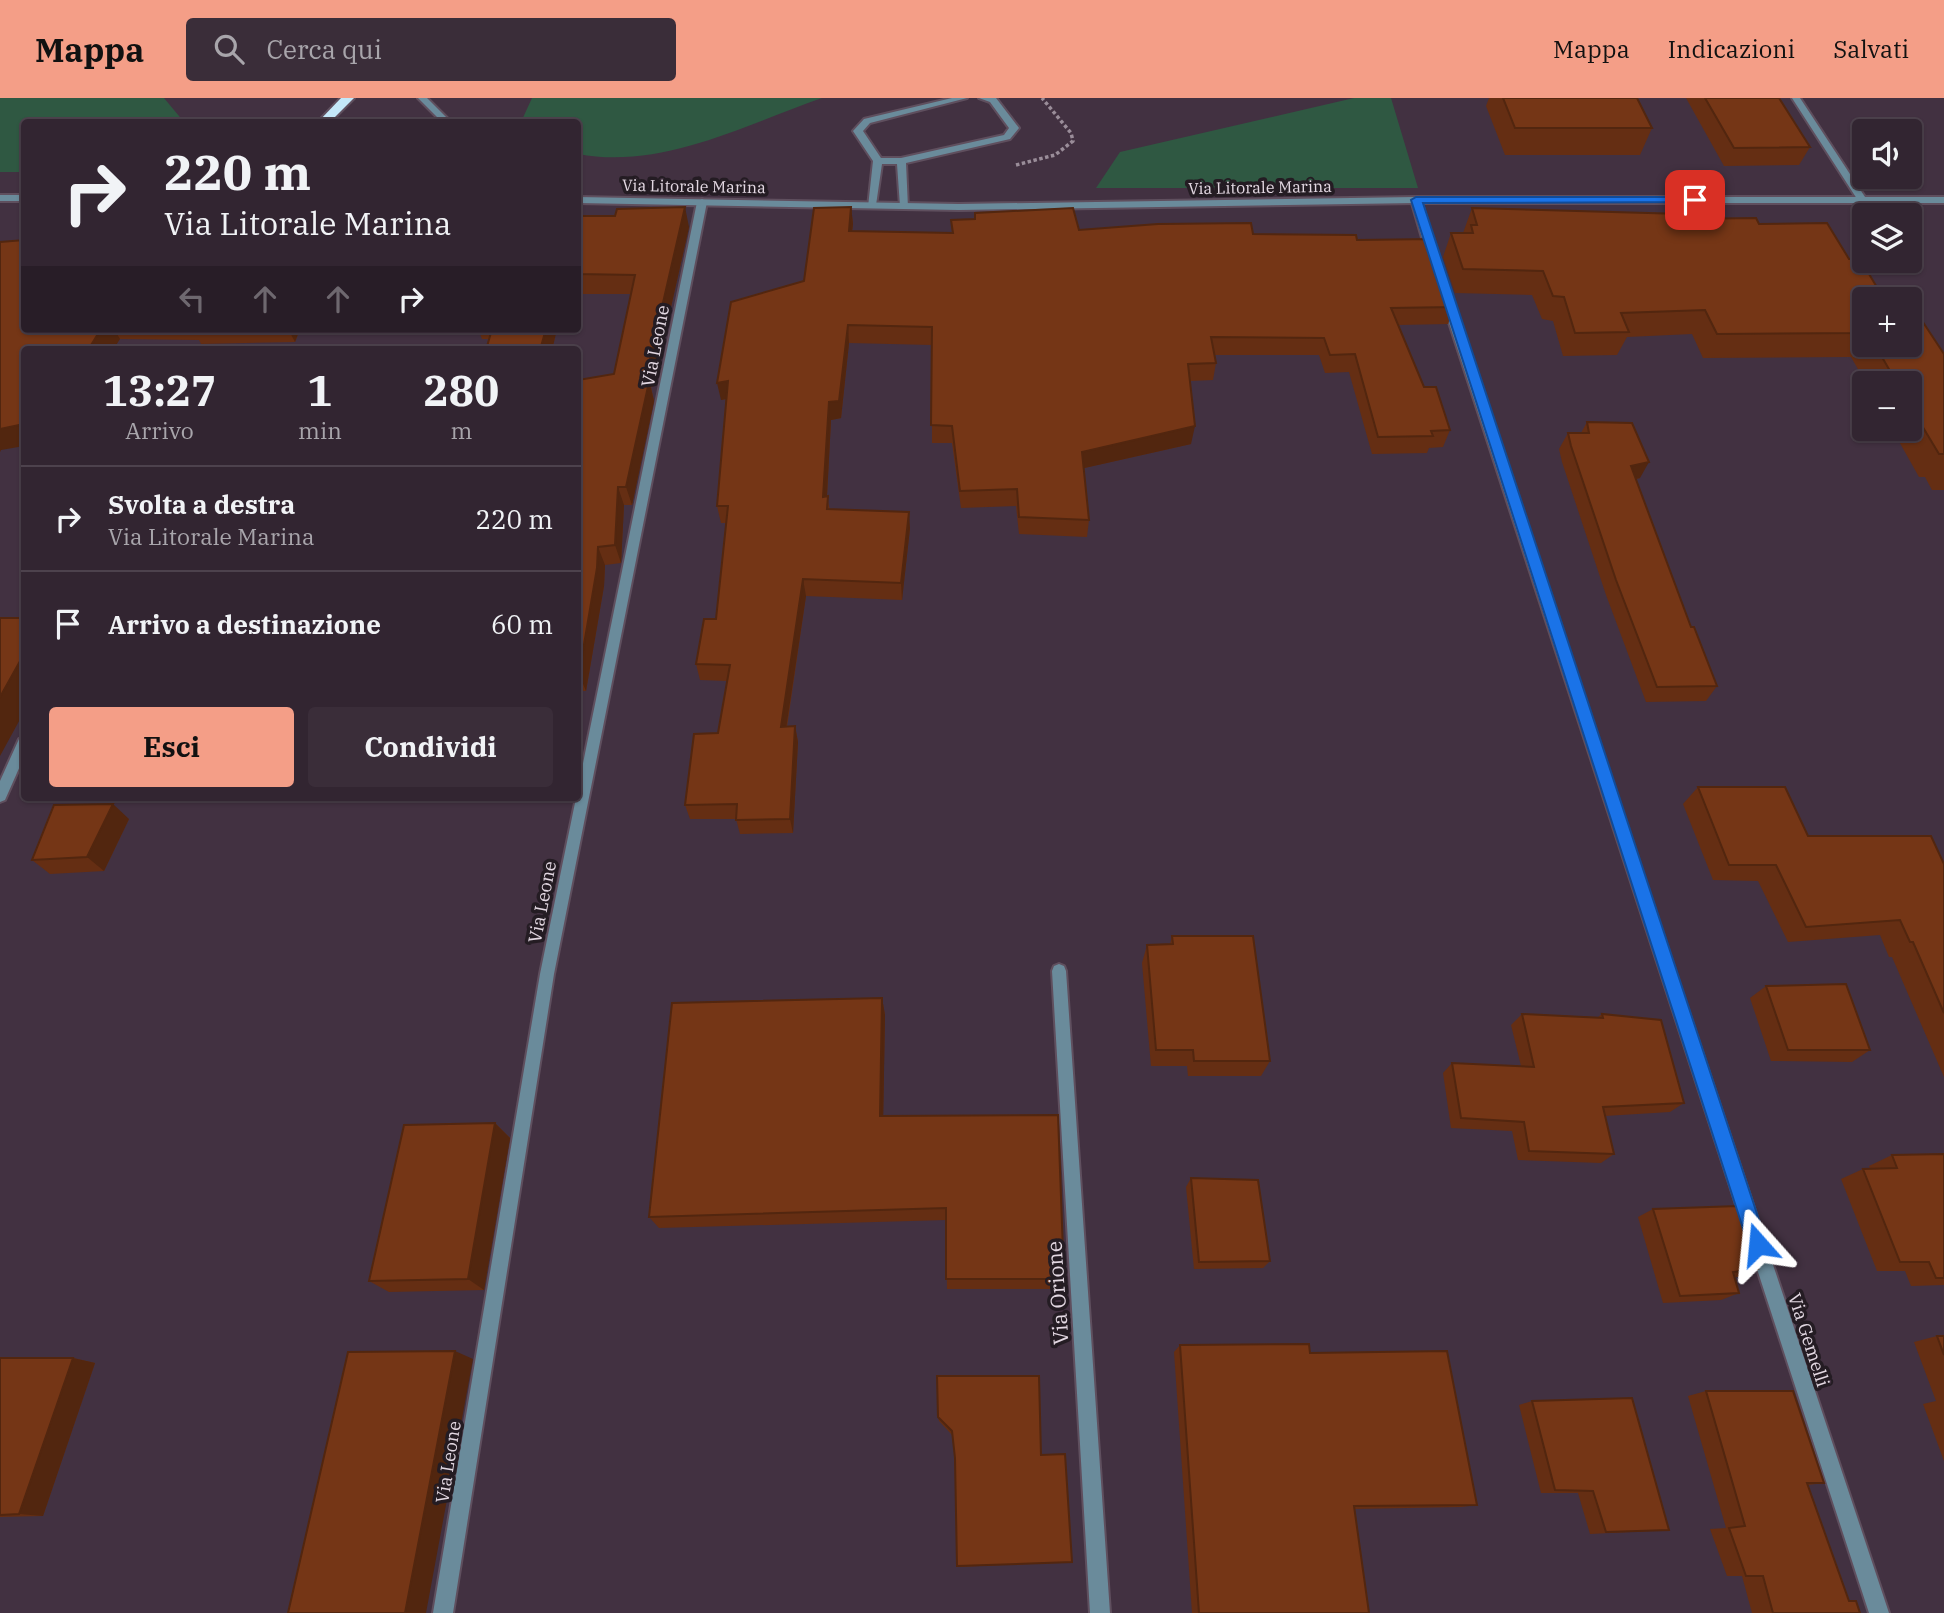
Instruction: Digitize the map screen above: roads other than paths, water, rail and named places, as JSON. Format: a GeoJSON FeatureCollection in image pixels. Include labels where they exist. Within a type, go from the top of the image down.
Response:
{"type":"FeatureCollection","features":[{"type":"Feature","properties":{"kind":"highway"},"geometry":{"type":"LineString","coordinates":[[327,119],[348,99]]}},
{"type":"Feature","properties":{"kind":"highway"},"geometry":{"type":"LineString","coordinates":[[347,119],[348,99]]}},
{"type":"Feature","properties":{"kind":"street"},"geometry":{"type":"LineString","coordinates":[[422,98],[444,119]]}},
{"type":"Feature","properties":{"kind":"street"},"geometry":{"type":"LineString","coordinates":[[871,205],[878,161],[858,131],[867,121],[963,98]]}},
{"type":"Feature","properties":{"kind":"street"},"geometry":{"type":"LineString","coordinates":[[878,161],[901,161],[1007,137],[1014,128],[993,100],[983,98]]}},
{"type":"Feature","properties":{"kind":"street"},"geometry":{"type":"LineString","coordinates":[[1796,98],[1863,200]]}},
{"type":"Feature","properties":{"kind":"street"},"geometry":{"type":"LineString","coordinates":[[901,161],[905,206]]}},
{"type":"Feature","properties":{"kind":"street"},"geometry":{"type":"LineString","coordinates":[[0,198],[21,198]]}},
{"type":"Feature","properties":{"kind":"street","name":"Via Litorale Marina"},"geometry":{"type":"LineString","coordinates":[[581,200],[905,206],[1416,200],[1944,200]]}},
{"type":"Feature","properties":{"kind":"street","name":"Via Gemelli"},"geometry":{"type":"LineString","coordinates":[[1416,200],[1879,1613]]}},
{"type":"Feature","properties":{"kind":"street","name":"Via Leone"},"geometry":{"type":"LineString","coordinates":[[443,1613],[547,974],[702,202]]}},
{"type":"Feature","properties":{"kind":"street"},"geometry":{"type":"LineString","coordinates":[[0,796],[21,750]]}},
{"type":"Feature","properties":{"kind":"street","name":"Via Orione"},"geometry":{"type":"LineString","coordinates":[[1059,971],[1100,1613]]}}]}
